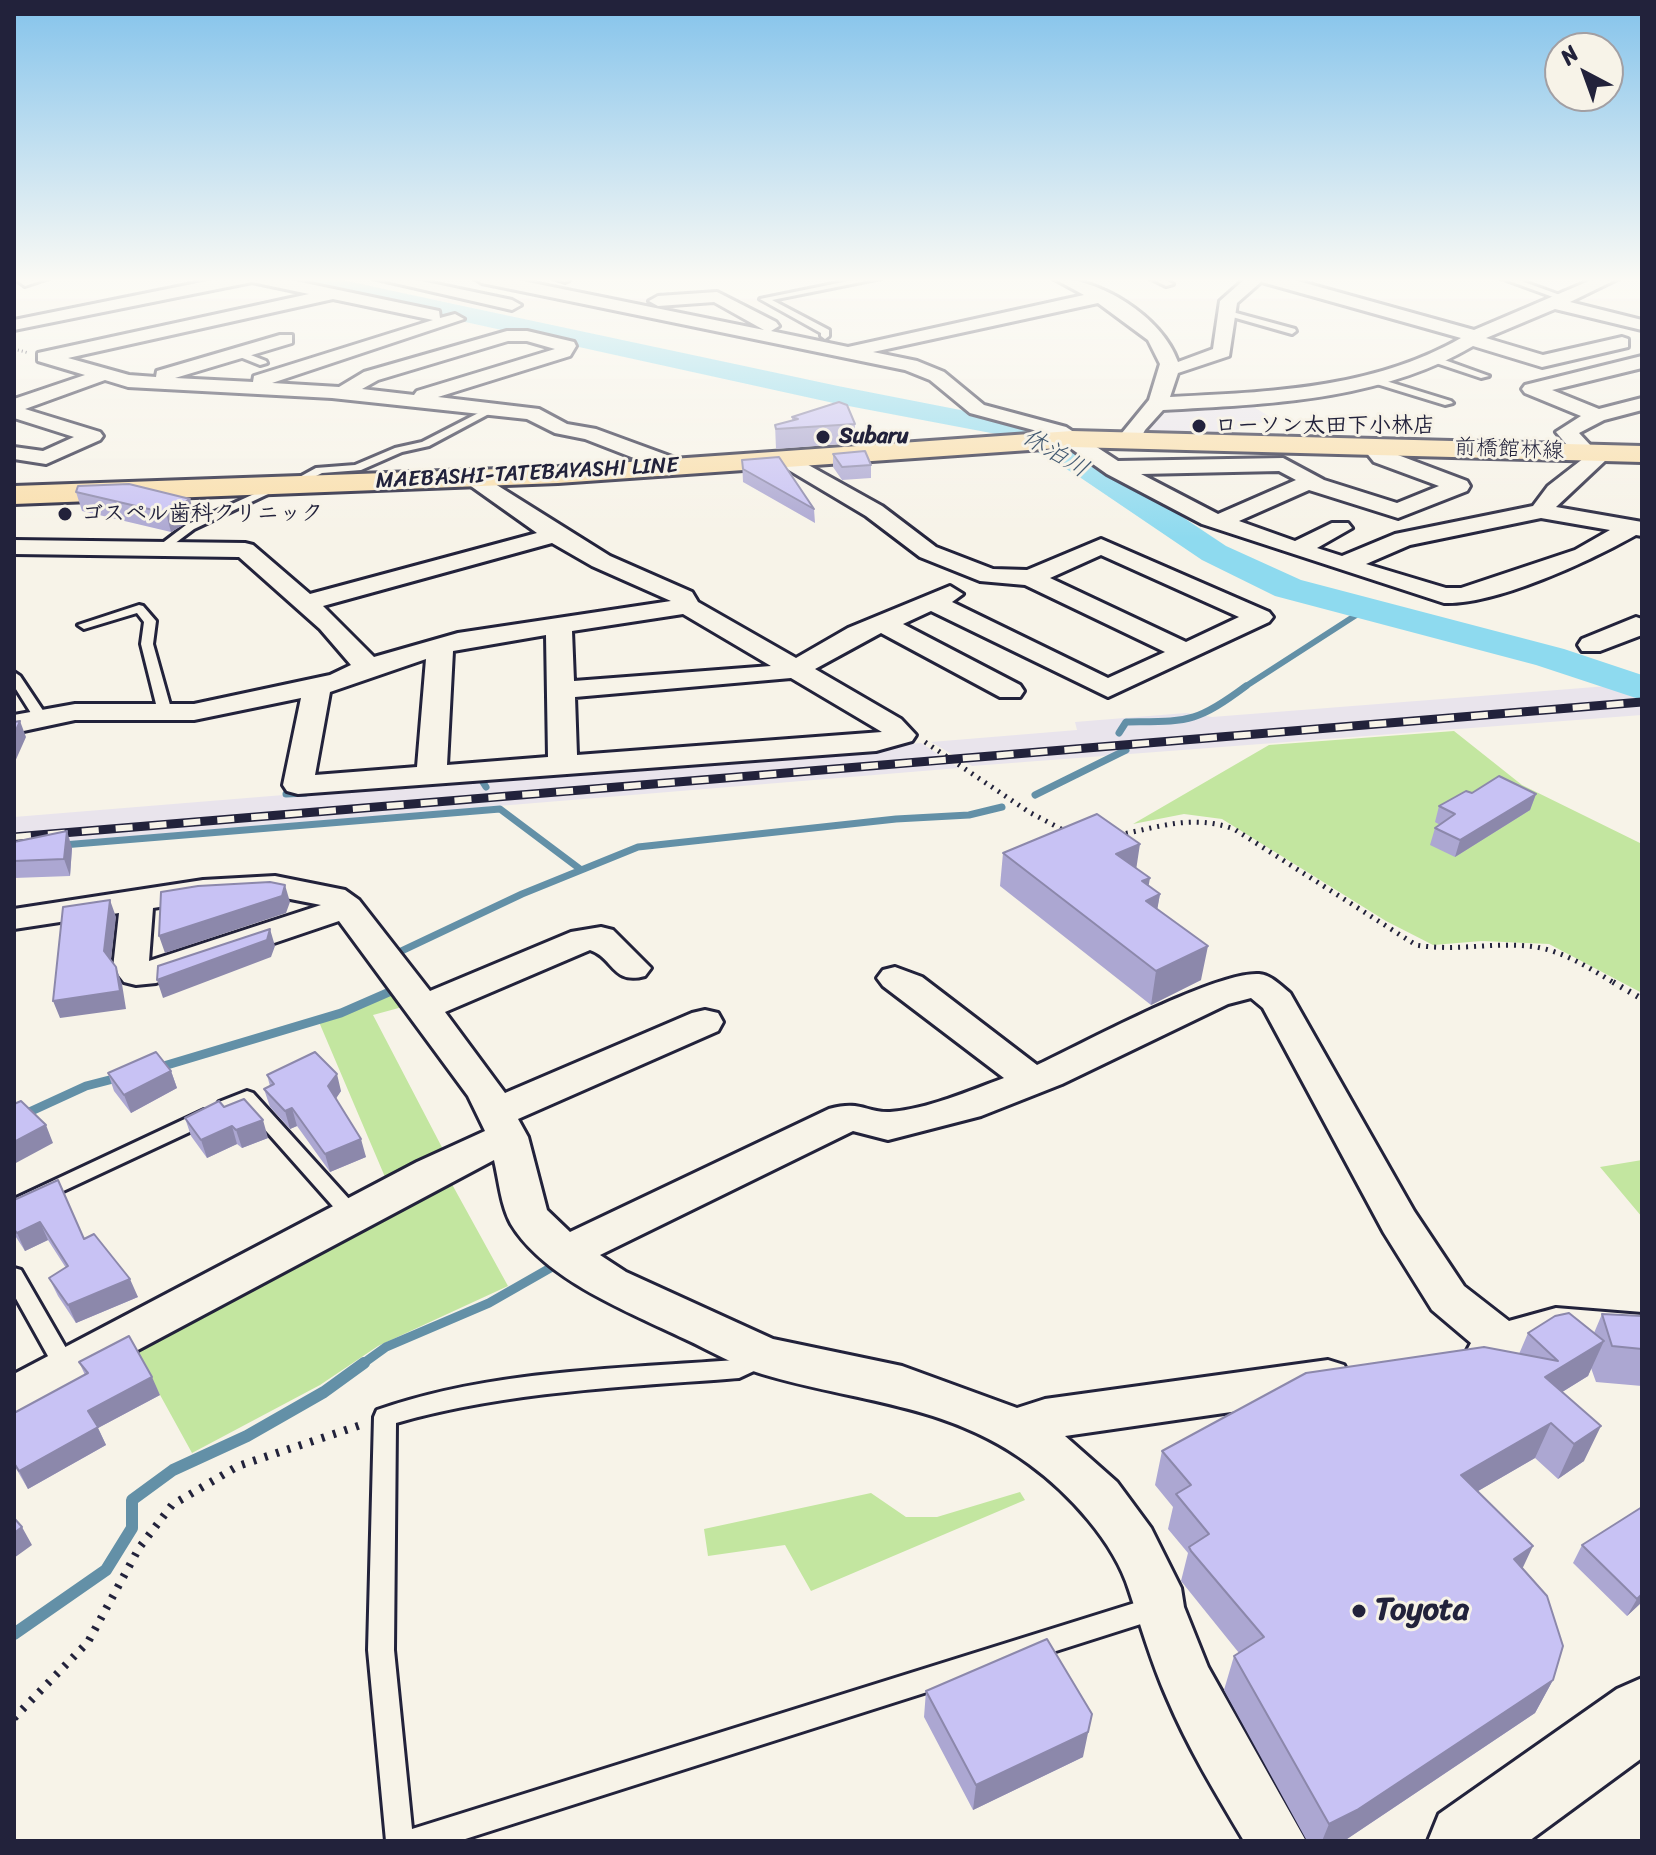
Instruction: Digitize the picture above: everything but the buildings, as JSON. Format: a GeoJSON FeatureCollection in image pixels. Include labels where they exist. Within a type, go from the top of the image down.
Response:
{"type":"FeatureCollection","features":[{"type":"Feature","properties":{"kind":"main road","name":"前橋館林線"},"geometry":{"type":"LineString","coordinates":[[1059,440],[1131,439],[1642,454]]}},
{"type":"Feature","properties":{"kind":"main road","name":"MAEBASHI-TATEBAYASHI LINE"},"geometry":{"type":"LineString","coordinates":[[14,495],[476,479],[1059,440]]}},
{"type":"Feature","properties":{"kind":"main road"},"geometry":{"type":"LineString","coordinates":[[1466,1841],[1642,1714]]}},
{"type":"Feature","properties":{"kind":"street"},"geometry":{"type":"LineString","coordinates":[[69,365],[102,375],[145,382],[342,393],[532,413],[562,429],[589,433],[678,467]]}},
{"type":"Feature","properties":{"kind":"street"},"geometry":{"type":"LineString","coordinates":[[145,382],[201,365]]}},
{"type":"Feature","properties":{"kind":"street"},"geometry":{"type":"LineString","coordinates":[[243,387],[313,365]]}},
{"type":"Feature","properties":{"kind":"street"},"geometry":{"type":"LineString","coordinates":[[342,393],[371,376],[410,365]]}},
{"type":"Feature","properties":{"kind":"street"},"geometry":{"type":"LineString","coordinates":[[417,400],[525,365]]}},
{"type":"Feature","properties":{"kind":"street"},"geometry":{"type":"LineString","coordinates":[[909,365],[937,376],[977,409],[1059,431],[1059,440],[1219,522],[1444,595],[1463,596],[1583,555],[1639,521]]}},
{"type":"Feature","properties":{"kind":"street"},"geometry":{"type":"LineString","coordinates":[[1131,439],[1132,432],[1158,404],[1169,365]]}},
{"type":"Feature","properties":{"kind":"street"},"geometry":{"type":"LineString","coordinates":[[1170,369],[1189,365]]}},
{"type":"Feature","properties":{"kind":"street"},"geometry":{"type":"LineString","coordinates":[[1158,404],[1300,396],[1373,380],[1422,365]]}},
{"type":"Feature","properties":{"kind":"street"},"geometry":{"type":"LineString","coordinates":[[1597,416],[1532,389],[1632,365]]}},
{"type":"Feature","properties":{"kind":"street"},"geometry":{"type":"LineString","coordinates":[[14,409],[102,375]]}},
{"type":"Feature","properties":{"kind":"street"},"geometry":{"type":"LineString","coordinates":[[914,387],[960,396]]}},
{"type":"Feature","properties":{"kind":"street"},"geometry":{"type":"LineString","coordinates":[[1541,511],[1556,491],[1596,459],[1566,432],[1597,416],[1642,404]]}},
{"type":"Feature","properties":{"kind":"street"},"geometry":{"type":"LineString","coordinates":[[14,409],[93,436],[46,458],[14,453]]}},
{"type":"Feature","properties":{"kind":"street"},"geometry":{"type":"LineString","coordinates":[[1307,482],[1398,511],[1459,486],[1382,457],[1372,446]]}},
{"type":"Feature","properties":{"kind":"street"},"geometry":{"type":"LineString","coordinates":[[785,458],[874,511],[928,552],[989,576],[1030,578],[1188,653]]}},
{"type":"Feature","properties":{"kind":"street"},"geometry":{"type":"LineString","coordinates":[[1115,469],[1283,464],[1313,480],[1219,522]]}},
{"type":"Feature","properties":{"kind":"street"},"geometry":{"type":"LineString","coordinates":[[476,479],[555,535],[601,561],[683,597],[687,606],[891,725],[902,735]]}},
{"type":"Feature","properties":{"kind":"street"},"geometry":{"type":"LineString","coordinates":[[1556,491],[1639,521]]}},
{"type":"Feature","properties":{"kind":"street"},"geometry":{"type":"LineString","coordinates":[[1345,564],[1403,539],[1541,511],[1639,521]]}},
{"type":"Feature","properties":{"kind":"street"},"geometry":{"type":"LineString","coordinates":[[1296,549],[1340,528]]}},
{"type":"Feature","properties":{"kind":"street"},"geometry":{"type":"LineString","coordinates":[[305,603],[555,535]]}},
{"type":"Feature","properties":{"kind":"street"},"geometry":{"type":"LineString","coordinates":[[932,602],[1108,689],[1260,617],[1101,546],[1030,578]]}},
{"type":"Feature","properties":{"kind":"street"},"geometry":{"type":"LineString","coordinates":[[14,547],[245,550],[305,603],[368,667]]}},
{"type":"Feature","properties":{"kind":"street"},"geometry":{"type":"LineString","coordinates":[[561,690],[773,674],[796,669],[882,623],[989,576]]}},
{"type":"Feature","properties":{"kind":"street"},"geometry":{"type":"LineString","coordinates":[[27,721],[75,712],[194,712],[338,682],[368,667],[440,646],[687,606]]}},
{"type":"Feature","properties":{"kind":"street"},"geometry":{"type":"LineString","coordinates":[[882,623],[1010,691]]}},
{"type":"Feature","properties":{"kind":"street"},"geometry":{"type":"LineString","coordinates":[[1591,645],[1636,625],[1642,627]]}},
{"type":"Feature","properties":{"kind":"street"},"geometry":{"type":"LineString","coordinates":[[559,626],[563,767]]}},
{"type":"Feature","properties":{"kind":"street"},"geometry":{"type":"LineString","coordinates":[[431,776],[440,646]]}},
{"type":"Feature","properties":{"kind":"street"},"geometry":{"type":"LineString","coordinates":[[317,687],[298,785],[876,742],[902,735]]}},
{"type":"Feature","properties":{"kind":"street"},"geometry":{"type":"LineString","coordinates":[[14,919],[137,899],[275,886],[333,897],[347,907],[503,1124],[528,1217],[564,1253],[611,1284],[765,1356],[937,1395],[1046,1449],[1100,1498],[1133,1544],[1155,1588],[1158,1607],[1187,1682],[1212,1734],[1250,1802],[1277,1841]]}},
{"type":"Feature","properties":{"kind":"street"},"geometry":{"type":"LineString","coordinates":[[137,899],[131,968],[136,974],[145,975],[347,907]]}},
{"type":"Feature","properties":{"kind":"street"},"geometry":{"type":"LineString","coordinates":[[422,1008],[583,940],[601,938],[633,968]]}},
{"type":"Feature","properties":{"kind":"street"},"geometry":{"type":"LineString","coordinates":[[895,978],[909,985],[1014,1065],[1031,1082]]}},
{"type":"Feature","properties":{"kind":"street"},"geometry":{"type":"LineString","coordinates":[[564,1253],[693,1194],[843,1119],[853,1117],[888,1126],[967,1106],[1031,1082],[1216,995],[1241,986],[1257,985],[1267,989],[1277,1001],[1399,1222],[1448,1298],[1506,1345]]}},
{"type":"Feature","properties":{"kind":"street"},"geometry":{"type":"LineString","coordinates":[[14,1396],[352,1215],[503,1124],[705,1022]]}},
{"type":"Feature","properties":{"kind":"street"},"geometry":{"type":"LineString","coordinates":[[1442,1365],[1489,1356],[1527,1333],[1556,1326],[1642,1333]]}},
{"type":"Feature","properties":{"kind":"street"},"geometry":{"type":"LineString","coordinates":[[1013,1430],[1045,1419],[1374,1373]]}},
{"type":"Feature","properties":{"kind":"lane"},"geometry":{"type":"LineString","coordinates":[[1450,365],[1484,376]]}},
{"type":"Feature","properties":{"kind":"lane"},"geometry":{"type":"LineString","coordinates":[[1373,380],[1448,403]]}},
{"type":"Feature","properties":{"kind":"lane"},"geometry":{"type":"LineString","coordinates":[[162,548],[190,527],[320,470],[357,468],[399,450],[425,444],[495,408]]}},
{"type":"Feature","properties":{"kind":"lane"},"geometry":{"type":"LineString","coordinates":[[84,625],[139,609],[150,621],[147,644],[165,712]]}},
{"type":"Feature","properties":{"kind":"lane"},"geometry":{"type":"LineString","coordinates":[[15,681],[27,721]]}},
{"type":"Feature","properties":{"kind":"lane"},"geometry":{"type":"LineString","coordinates":[[14,1207],[247,1097],[352,1215]]}},
{"type":"Feature","properties":{"kind":"lane"},"geometry":{"type":"LineString","coordinates":[[14,1276],[66,1368]]}},
{"type":"Feature","properties":{"kind":"lane"},"geometry":{"type":"LineString","coordinates":[[400,1841],[381,1650],[385,1417],[417,1406],[549,1385],[739,1369],[765,1356]]}},
{"type":"Feature","properties":{"kind":"lane"},"geometry":{"type":"LineString","coordinates":[[416,1841],[1158,1607]]}},
{"type":"Feature","properties":{"kind":"path"},"geometry":{"type":"LineString","coordinates":[[902,735],[923,741],[1029,812],[1077,835]]}},
{"type":"Feature","properties":{"kind":"path"},"geometry":{"type":"LineString","coordinates":[[1107,837],[1176,820],[1214,820],[1234,829],[1416,945],[1432,949],[1483,944],[1538,948],[1642,999]]}},
{"type":"Feature","properties":{"kind":"path"},"geometry":{"type":"LineString","coordinates":[[14,1718],[65,1671],[96,1630],[146,1533],[172,1505],[215,1476],[385,1417]]}},
{"type":"Feature","properties":{"kind":"shaded area","name":"ローソン太田下小林店"},"geometry":{"type":"Polygon","coordinates":[[[1248,403],[1273,419],[1217,435],[1145,434],[1167,405],[1248,403]]]}},
{"type":"Feature","properties":{"kind":"shaded area"},"geometry":{"type":"Polygon","coordinates":[[[1621,685],[1642,694],[1642,715],[972,766],[931,742],[1077,730],[1075,722],[1186,713],[1212,717],[1621,685]]]}},
{"type":"Feature","properties":{"kind":"shaded area"},"geometry":{"type":"Polygon","coordinates":[[[921,743],[959,768],[14,846],[14,817],[921,743]]]}},
{"type":"Feature","properties":{"kind":"green space"},"geometry":{"type":"Polygon","coordinates":[[[1454,731],[1522,785],[1642,844],[1642,993],[1549,944],[1482,941],[1433,945],[1386,921],[1222,819],[1184,814],[1133,824],[1269,745],[1454,731]]]}},
{"type":"Feature","properties":{"kind":"green space"},"geometry":{"type":"Polygon","coordinates":[[[397,993],[406,1006],[373,1015],[447,1157],[388,1184],[319,1022],[397,993]]]}},
{"type":"Feature","properties":{"kind":"green space"},"geometry":{"type":"Polygon","coordinates":[[[1642,1160],[1642,1217],[1600,1167],[1642,1160]]]}},
{"type":"Feature","properties":{"kind":"green space"},"geometry":{"type":"Polygon","coordinates":[[[448,1177],[508,1286],[378,1346],[320,1385],[192,1453],[132,1344],[448,1177]]]}},
{"type":"Feature","properties":{"kind":"green space"},"geometry":{"type":"Polygon","coordinates":[[[1020,1492],[1025,1500],[811,1591],[785,1545],[708,1556],[704,1529],[871,1493],[906,1517],[937,1517],[1020,1492]]]}},
{"type":"Feature","properties":{"kind":"waterway","name":"休泊川"},"geometry":{"type":"LineString","coordinates":[[697,365],[1021,430],[1089,469],[1214,553],[1288,588],[1550,657],[1642,688]]}},
{"type":"Feature","properties":{"kind":"waterway"},"geometry":{"type":"LineString","coordinates":[[1244,687],[1367,608]]}},
{"type":"Feature","properties":{"kind":"waterway"},"geometry":{"type":"LineString","coordinates":[[1119,733],[1126,722],[1178,720],[1202,714],[1244,687]]}},
{"type":"Feature","properties":{"kind":"waterway"},"geometry":{"type":"LineString","coordinates":[[1035,795],[1126,750]]}},
{"type":"Feature","properties":{"kind":"waterway"},"geometry":{"type":"LineString","coordinates":[[471,780],[481,779],[486,787]]}},
{"type":"Feature","properties":{"kind":"waterway"},"geometry":{"type":"LineString","coordinates":[[286,794],[306,793]]}},
{"type":"Feature","properties":{"kind":"waterway"},"geometry":{"type":"LineString","coordinates":[[395,954],[522,894],[638,847],[896,819],[969,815],[1002,807]]}},
{"type":"Feature","properties":{"kind":"waterway"},"geometry":{"type":"LineString","coordinates":[[63,845],[500,809],[580,869]]}},
{"type":"Feature","properties":{"kind":"waterway"},"geometry":{"type":"LineString","coordinates":[[157,1068],[341,1013],[396,989]]}},
{"type":"Feature","properties":{"kind":"waterway"},"geometry":{"type":"LineString","coordinates":[[14,1119],[86,1086],[121,1077]]}},
{"type":"Feature","properties":{"kind":"waterway"},"geometry":{"type":"LineString","coordinates":[[361,1365],[386,1347],[489,1303],[559,1263]]}},
{"type":"Feature","properties":{"kind":"waterway"},"geometry":{"type":"LineString","coordinates":[[14,1634],[106,1570],[132,1528],[132,1500],[173,1470],[247,1436],[324,1392],[364,1363]]}},
{"type":"Feature","properties":{"kind":"railway"},"geometry":{"type":"LineString","coordinates":[[14,837],[1642,702]]}},
{"type":"Feature","properties":{"kind":"place","name":"ローソン太田下小林店"},"geometry":{"type":"Point","coordinates":[1199,426]}},
{"type":"Feature","properties":{"kind":"place","name":"Subaru"},"geometry":{"type":"Point","coordinates":[823,437]}},
{"type":"Feature","properties":{"kind":"place","name":"ゴスペル歯科クリニック"},"geometry":{"type":"Point","coordinates":[65,514]}},
{"type":"Feature","properties":{"kind":"place","name":"Toyota"},"geometry":{"type":"Point","coordinates":[1359,1611]}}]}
